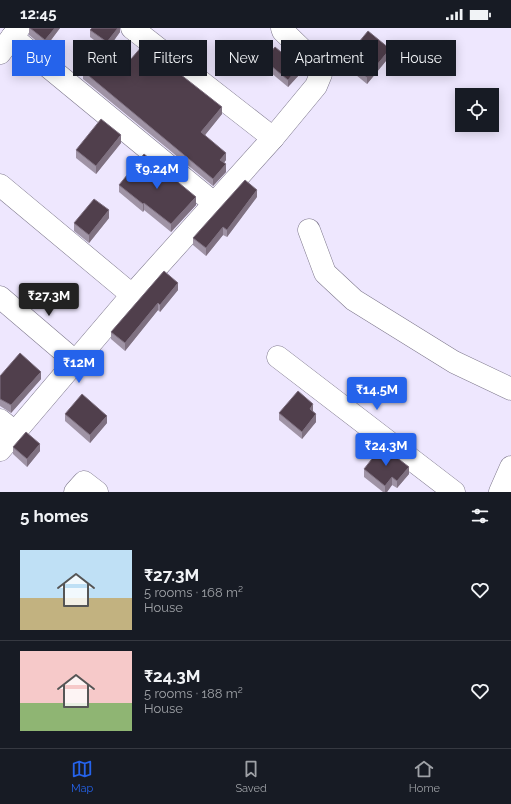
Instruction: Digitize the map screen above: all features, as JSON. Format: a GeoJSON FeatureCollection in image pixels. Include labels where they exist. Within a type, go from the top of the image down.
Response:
{"type":"FeatureCollection","features":[{"type":"Feature","properties":{"kind":"street"},"geometry":{"type":"LineString","coordinates":[[132,28],[273,138]]}},
{"type":"Feature","properties":{"kind":"street"},"geometry":{"type":"LineString","coordinates":[[0,450],[8,426],[76,362],[132,295],[215,204],[316,86],[321,74],[320,69],[317,64],[283,31],[282,28]]}},
{"type":"Feature","properties":{"kind":"street"},"geometry":{"type":"LineString","coordinates":[[10,40],[215,204]]}},
{"type":"Feature","properties":{"kind":"street"},"geometry":{"type":"LineString","coordinates":[[0,184],[132,295]]}},
{"type":"Feature","properties":{"kind":"street"},"geometry":{"type":"LineString","coordinates":[[309,230],[325,273],[354,300],[454,362],[511,389]]}},
{"type":"Feature","properties":{"kind":"street"},"geometry":{"type":"LineString","coordinates":[[0,297],[76,362]]}},
{"type":"Feature","properties":{"kind":"street"},"geometry":{"type":"LineString","coordinates":[[278,357],[454,492]]}},
{"type":"Feature","properties":{"kind":"street"},"geometry":{"type":"LineString","coordinates":[[500,492],[511,466]]}},
{"type":"Feature","properties":{"kind":"street"},"geometry":{"type":"LineString","coordinates":[[75,492],[84,482],[97,492]]}},
{"type":"Feature","properties":{"kind":"building"},"geometry":{"type":"Polygon","coordinates":[[[30,28],[55,28],[45,40],[30,28]]]}},
{"type":"Feature","properties":{"kind":"building"},"geometry":{"type":"Polygon","coordinates":[[[92,28],[118,28],[109,40],[104,40],[90,30],[92,28]]]}},
{"type":"Feature","properties":{"kind":"building"},"geometry":{"type":"Polygon","coordinates":[[[368,31],[386,46],[386,54],[378,64],[378,40],[361,40],[368,31]]]}},
{"type":"Feature","properties":{"kind":"building"},"geometry":{"type":"Polygon","coordinates":[[[275,47],[281,52],[281,74],[273,68],[273,49],[275,47]]]}},
{"type":"Feature","properties":{"kind":"building"},"geometry":{"type":"Polygon","coordinates":[[[139,50],[139,76],[182,76],[222,107],[201,132],[226,153],[220,160],[226,164],[213,179],[89,76],[131,76],[131,59],[139,50]]]}},
{"type":"Feature","properties":{"kind":"building"},"geometry":{"type":"Polygon","coordinates":[[[283,76],[291,76],[288,80],[283,76]]]}},
{"type":"Feature","properties":{"kind":"building"},"geometry":{"type":"Polygon","coordinates":[[[101,119],[121,135],[96,166],[76,150],[101,119]]]}},
{"type":"Feature","properties":{"kind":"building"},"geometry":{"type":"Polygon","coordinates":[[[144,154],[196,197],[171,224],[119,185],[144,154]]]}},
{"type":"Feature","properties":{"kind":"building"},"geometry":{"type":"Polygon","coordinates":[[[245,180],[257,190],[227,230],[223,227],[206,248],[193,238],[245,180]]]}},
{"type":"Feature","properties":{"kind":"building"},"geometry":{"type":"Polygon","coordinates":[[[94,199],[109,210],[89,235],[74,223],[94,199]]]}},
{"type":"Feature","properties":{"kind":"building"},"geometry":{"type":"Polygon","coordinates":[[[164,271],[178,283],[160,305],[158,303],[125,343],[111,332],[164,271]]]}},
{"type":"Feature","properties":{"kind":"building"},"geometry":{"type":"Polygon","coordinates":[[[20,353],[41,372],[11,405],[0,399],[0,376],[20,353]]]}},
{"type":"Feature","properties":{"kind":"building"},"geometry":{"type":"Polygon","coordinates":[[[298,391],[313,404],[310,409],[316,414],[302,432],[279,413],[298,391]]]}},
{"type":"Feature","properties":{"kind":"building"},"geometry":{"type":"Polygon","coordinates":[[[82,394],[107,416],[90,435],[65,414],[82,394]]]}},
{"type":"Feature","properties":{"kind":"building"},"geometry":{"type":"Polygon","coordinates":[[[26,432],[40,444],[27,459],[13,447],[26,432]]]}},
{"type":"Feature","properties":{"kind":"building"},"geometry":{"type":"Polygon","coordinates":[[[382,446],[409,467],[397,481],[392,477],[385,486],[364,469],[382,446]]]}}]}
